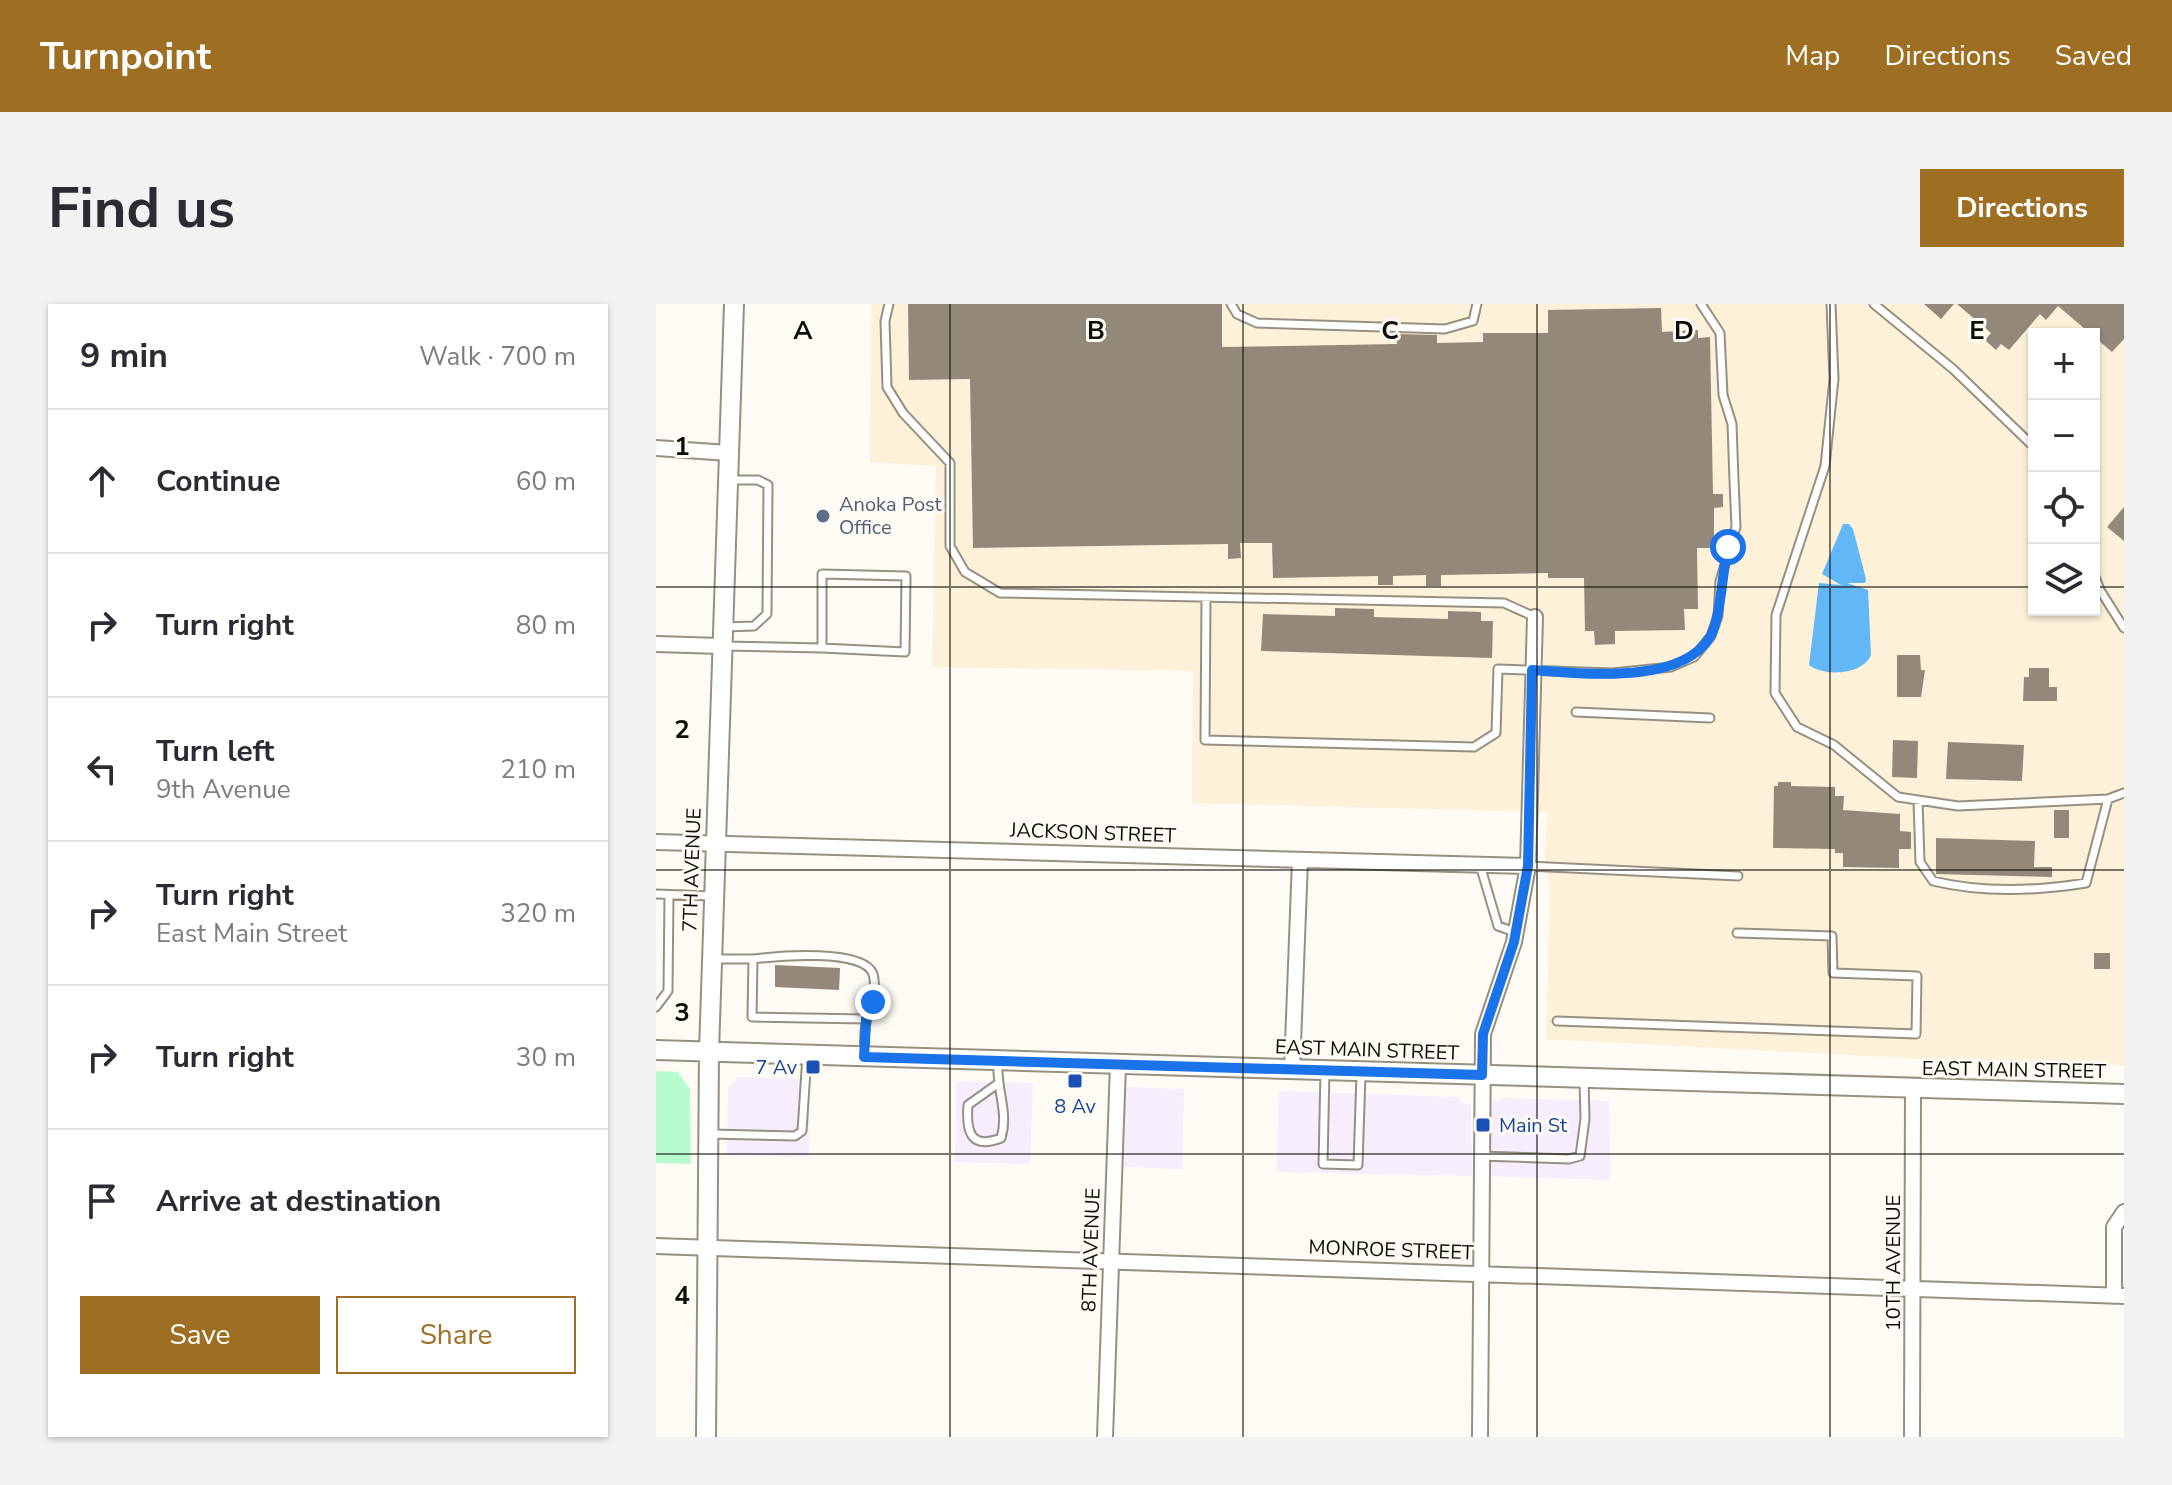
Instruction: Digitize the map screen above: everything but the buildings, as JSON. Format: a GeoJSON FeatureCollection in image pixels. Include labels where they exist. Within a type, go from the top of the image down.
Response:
{"type":"FeatureCollection","features":[{"type":"Feature","properties":{"kind":"main road","name":"7TH AVENUE"},"geometry":{"type":"LineString","coordinates":[[706,1437],[711,959],[734,304]]}},
{"type":"Feature","properties":{"kind":"main road","name":"EAST MAIN STREET"},"geometry":{"type":"LineString","coordinates":[[656,1050],[2124,1094]]}},
{"type":"Feature","properties":{"kind":"street"},"geometry":{"type":"LineString","coordinates":[[656,448],[729,453]]}},
{"type":"Feature","properties":{"kind":"street"},"geometry":{"type":"LineString","coordinates":[[1480,1437],[1483,1034],[1516,932],[1528,866],[1535,617]]}},
{"type":"Feature","properties":{"kind":"street"},"geometry":{"type":"LineString","coordinates":[[656,644],[721,646]]}},
{"type":"Feature","properties":{"kind":"street","name":"JACKSON STREET"},"geometry":{"type":"LineString","coordinates":[[656,842],[829,844],[1528,866]]}},
{"type":"Feature","properties":{"kind":"street"},"geometry":{"type":"LineString","coordinates":[[1292,1070],[1300,860]]}},
{"type":"Feature","properties":{"kind":"street","name":"8TH AVENUE"},"geometry":{"type":"LineString","coordinates":[[1105,1437],[1118,1064]]}},
{"type":"Feature","properties":{"kind":"street","name":"10TH AVENUE"},"geometry":{"type":"LineString","coordinates":[[1912,1437],[1913,1089]]}},
{"type":"Feature","properties":{"kind":"street"},"geometry":{"type":"LineString","coordinates":[[2119,1296],[2114,1227],[2124,1212]]}},
{"type":"Feature","properties":{"kind":"street","name":"MONROE STREET"},"geometry":{"type":"LineString","coordinates":[[656,1246],[2119,1296]]}},
{"type":"Feature","properties":{"kind":"lane"},"geometry":{"type":"LineString","coordinates":[[889,304],[885,321],[887,387],[903,413],[950,463],[950,546],[965,572],[1000,593],[1504,603],[1535,617]]}},
{"type":"Feature","properties":{"kind":"lane"},"geometry":{"type":"LineString","coordinates":[[1231,304],[1237,314],[1257,323],[1445,329],[1473,321],[1477,304]]}},
{"type":"Feature","properties":{"kind":"lane"},"geometry":{"type":"LineString","coordinates":[[1206,598],[1205,740],[1474,747],[1496,733],[1498,669],[1612,673],[1671,667],[1694,657],[1711,636],[1718,616],[1720,581],[1736,527],[1732,424],[1723,395],[1720,333],[1701,304]]}},
{"type":"Feature","properties":{"kind":"lane"},"geometry":{"type":"LineString","coordinates":[[1831,304],[1834,379],[1825,466],[1776,615],[1775,693],[1797,727],[1834,745],[1898,797],[1958,806],[2108,799],[2124,793]]}},
{"type":"Feature","properties":{"kind":"lane"},"geometry":{"type":"LineString","coordinates":[[1874,304],[1953,369],[2028,441]]}},
{"type":"Feature","properties":{"kind":"lane"},"geometry":{"type":"LineString","coordinates":[[721,626],[754,626],[767,614],[768,485],[758,480],[728,480]]}},
{"type":"Feature","properties":{"kind":"lane"},"geometry":{"type":"LineString","coordinates":[[721,646],[905,652],[906,576],[822,574],[822,648]]}},
{"type":"Feature","properties":{"kind":"lane"},"geometry":{"type":"LineString","coordinates":[[2100,590],[2124,628]]}},
{"type":"Feature","properties":{"kind":"lane"},"geometry":{"type":"LineString","coordinates":[[1576,712],[1710,718]]}},
{"type":"Feature","properties":{"kind":"lane"},"geometry":{"type":"LineString","coordinates":[[1918,800],[1920,862],[1933,881],[1968,889],[2057,888],[2086,883],[2108,799]]}},
{"type":"Feature","properties":{"kind":"lane"},"geometry":{"type":"LineString","coordinates":[[1480,865],[1498,926],[1516,932]]}},
{"type":"Feature","properties":{"kind":"lane"},"geometry":{"type":"LineString","coordinates":[[1528,866],[1738,876]]}},
{"type":"Feature","properties":{"kind":"lane"},"geometry":{"type":"LineString","coordinates":[[656,894],[713,896]]}},
{"type":"Feature","properties":{"kind":"lane"},"geometry":{"type":"LineString","coordinates":[[656,1007],[668,991],[669,895]]}},
{"type":"Feature","properties":{"kind":"lane"},"geometry":{"type":"LineString","coordinates":[[1557,1021],[1916,1034],[1917,976],[1833,973],[1832,936],[1737,933]]}},
{"type":"Feature","properties":{"kind":"lane"},"geometry":{"type":"LineString","coordinates":[[711,959],[844,957],[863,963],[874,977],[873,1002],[866,1019],[864,1057]]}},
{"type":"Feature","properties":{"kind":"lane"},"geometry":{"type":"LineString","coordinates":[[753,959],[752,1017],[866,1019]]}},
{"type":"Feature","properties":{"kind":"lane"},"geometry":{"type":"LineString","coordinates":[[707,1134],[795,1136],[802,1131],[807,1055]]}},
{"type":"Feature","properties":{"kind":"lane"},"geometry":{"type":"LineString","coordinates":[[996,1085],[968,1105],[967,1127],[969,1136],[975,1141],[1001,1138],[1004,1115],[996,1085],[998,1061]]}},
{"type":"Feature","properties":{"kind":"lane"},"geometry":{"type":"LineString","coordinates":[[1325,1071],[1323,1164],[1358,1165],[1361,1072]]}},
{"type":"Feature","properties":{"kind":"lane"},"geometry":{"type":"LineString","coordinates":[[1481,1156],[1569,1159],[1580,1156],[1583,1148],[1584,1079]]}},
{"type":"Feature","properties":{"kind":"shaded area"},"geometry":{"type":"Polygon","coordinates":[[[871,304],[2124,304],[2124,1065],[1923,1059],[1546,1039],[1550,887],[1545,856],[1547,812],[1192,803],[1193,671],[932,667],[936,466],[870,462],[871,304]]]}},
{"type":"Feature","properties":{"kind":"shaded area"},"geometry":{"type":"Polygon","coordinates":[[[738,1077],[810,1079],[809,1157],[727,1155],[728,1087],[738,1077]]]}},
{"type":"Feature","properties":{"kind":"shaded area"},"geometry":{"type":"Polygon","coordinates":[[[956,1081],[1033,1083],[1030,1164],[955,1162],[956,1081]]]}},
{"type":"Feature","properties":{"kind":"shaded area"},"geometry":{"type":"Polygon","coordinates":[[[1126,1087],[1184,1089],[1182,1169],[1124,1167],[1126,1087]]]}},
{"type":"Feature","properties":{"kind":"shaded area"},"geometry":{"type":"Polygon","coordinates":[[[1279,1091],[1457,1097],[1463,1104],[1471,1104],[1472,1176],[1276,1172],[1279,1091]]]}},
{"type":"Feature","properties":{"kind":"shaded area"},"geometry":{"type":"Polygon","coordinates":[[[1503,1098],[1609,1101],[1610,1180],[1490,1176],[1491,1103],[1503,1098]]]}},
{"type":"Feature","properties":{"kind":"green space"},"geometry":{"type":"Polygon","coordinates":[[[656,1071],[678,1072],[690,1089],[691,1164],[656,1163],[656,1071]]]}},
{"type":"Feature","properties":{"kind":"water"},"geometry":{"type":"Polygon","coordinates":[[[1843,524],[1849,524],[1853,529],[1866,579],[1865,583],[1847,583],[1868,590],[1871,655],[1860,667],[1833,672],[1809,665],[1819,583],[1841,585],[1822,574],[1843,524]]]}},
{"type":"Feature","properties":{"kind":"place","name":"Anoka Post Office"},"geometry":{"type":"Point","coordinates":[823,516]}},
{"type":"Feature","properties":{"kind":"place","name":"7 Av"},"geometry":{"type":"Point","coordinates":[813,1067]}},
{"type":"Feature","properties":{"kind":"place","name":"8 Av"},"geometry":{"type":"Point","coordinates":[1075,1081]}},
{"type":"Feature","properties":{"kind":"place","name":"Main St"},"geometry":{"type":"Point","coordinates":[1483,1125]}},
{"type":"Feature","properties":{"kind":"route"},"geometry":{"type":"LineString","coordinates":[[873,1002],[866,1019],[864,1057],[1482,1075],[1483,1034],[1514,942],[1528,866],[1532,670],[1612,673],[1671,667],[1694,657],[1711,636],[1718,616],[1720,581],[1728,547]]}}]}
